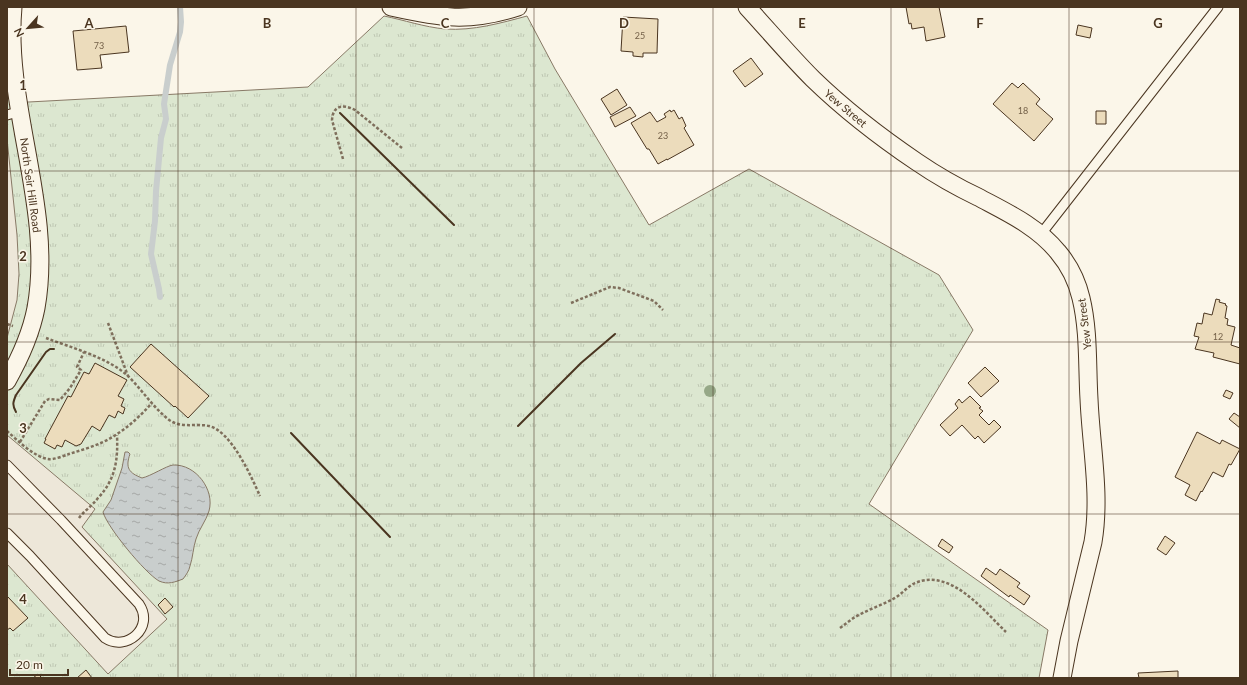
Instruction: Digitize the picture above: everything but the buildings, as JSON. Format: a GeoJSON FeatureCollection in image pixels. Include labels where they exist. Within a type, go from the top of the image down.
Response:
{"type":"FeatureCollection","features":[{"type":"Feature","properties":{"kind":"street","name":"North Seir Hill Road"},"geometry":{"type":"LineString","coordinates":[[8,378],[21,353],[36,308],[39,267],[36,210],[14,113],[12,46],[13,7]]}},
{"type":"Feature","properties":{"kind":"street"},"geometry":{"type":"LineString","coordinates":[[391,7],[429,16],[458,18],[479,17],[518,7]]}},
{"type":"Feature","properties":{"kind":"street","name":"Yew Street"},"geometry":{"type":"LineString","coordinates":[[747,7],[814,79],[844,108],[925,167],[1022,221],[1042,234],[1066,262],[1076,281],[1083,304],[1087,342],[1090,418],[1097,494],[1096,527],[1069,641],[1062,678]]}},
{"type":"Feature","properties":{"kind":"lane"},"geometry":{"type":"LineString","coordinates":[[1042,234],[1218,7]]}},
{"type":"Feature","properties":{"kind":"lane"},"geometry":{"type":"LineString","coordinates":[[7,465],[70,530],[142,609],[144,614],[144,623],[139,632],[129,640],[119,643],[111,642],[105,638],[7,533]]}},
{"type":"Feature","properties":{"kind":"path"},"geometry":{"type":"LineString","coordinates":[[343,159],[332,120],[335,109],[340,107],[347,106],[355,110],[402,148]]}},
{"type":"Feature","properties":{"kind":"path"},"geometry":{"type":"LineString","coordinates":[[571,303],[610,287],[619,288],[650,299],[663,310]]}},
{"type":"Feature","properties":{"kind":"path"},"geometry":{"type":"LineString","coordinates":[[108,323],[129,377]]}},
{"type":"Feature","properties":{"kind":"path"},"geometry":{"type":"LineString","coordinates":[[7,324],[110,363],[129,377],[169,420],[181,426],[210,426],[217,430],[224,435],[231,444],[260,496]]}},
{"type":"Feature","properties":{"kind":"path"},"geometry":{"type":"LineString","coordinates":[[20,442],[45,401],[49,399],[60,400],[70,388],[81,370],[77,367],[84,352]]}},
{"type":"Feature","properties":{"kind":"path"},"geometry":{"type":"LineString","coordinates":[[7,431],[40,457],[49,460],[82,450],[117,435],[143,413],[152,403]]}},
{"type":"Feature","properties":{"kind":"path"},"geometry":{"type":"LineString","coordinates":[[70,530],[85,510],[100,497],[112,477],[117,457],[117,435]]}},
{"type":"Feature","properties":{"kind":"path"},"geometry":{"type":"LineString","coordinates":[[840,628],[861,614],[896,597],[914,584],[928,579],[948,583],[968,595],[1006,632]]}},
{"type":"Feature","properties":{"kind":"green space"},"geometry":{"type":"Polygon","coordinates":[[[7,16],[10,103],[308,87],[384,16],[429,27],[466,29],[487,26],[527,16],[555,69],[649,225],[749,169],[939,275],[973,330],[869,504],[1048,630],[1039,678],[7,678],[7,16]]]}},
{"type":"Feature","properties":{"kind":"shaded area"},"geometry":{"type":"Polygon","coordinates":[[[7,139],[17,235],[19,274],[17,300],[7,338],[7,139]]]}},
{"type":"Feature","properties":{"kind":"shaded area"},"geometry":{"type":"Polygon","coordinates":[[[7,435],[95,509],[82,527],[167,619],[108,674],[7,564],[7,435]]]}},
{"type":"Feature","properties":{"kind":"water"},"geometry":{"type":"Polygon","coordinates":[[[125,452],[130,454],[128,463],[129,469],[131,472],[142,478],[173,465],[181,466],[196,474],[206,487],[210,503],[209,511],[197,535],[190,568],[183,579],[168,583],[159,581],[145,569],[127,549],[106,519],[103,512],[111,500],[122,468],[125,452]]]}},
{"type":"Feature","properties":{"kind":"waterway"},"geometry":{"type":"LineString","coordinates":[[160,297],[151,254],[161,138],[166,119],[164,104],[170,65],[180,32],[180,7]]}},
{"type":"Feature","properties":{"kind":"wall"},"geometry":{"type":"LineString","coordinates":[[340,113],[454,225]]}},
{"type":"Feature","properties":{"kind":"wall"},"geometry":{"type":"LineString","coordinates":[[518,426],[581,363],[615,334]]}},
{"type":"Feature","properties":{"kind":"wall"},"geometry":{"type":"LineString","coordinates":[[16,412],[13,404],[16,395],[46,352],[50,349],[54,349]]}},
{"type":"Feature","properties":{"kind":"wall"},"geometry":{"type":"LineString","coordinates":[[291,433],[390,537]]}}]}
